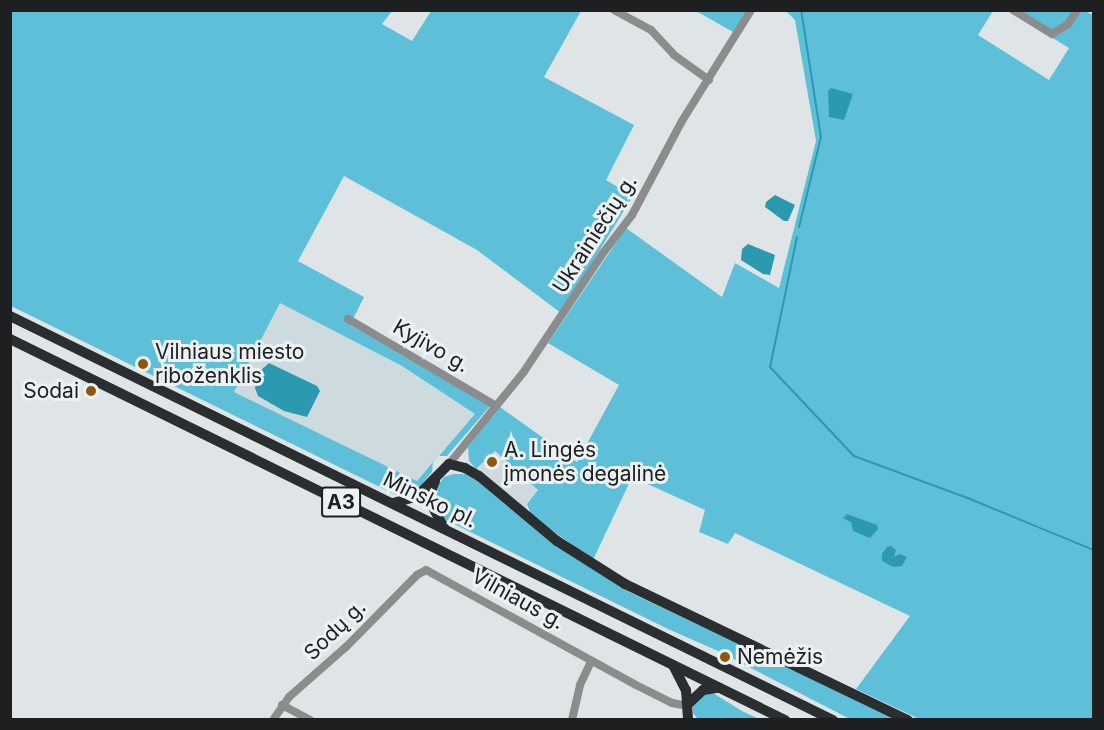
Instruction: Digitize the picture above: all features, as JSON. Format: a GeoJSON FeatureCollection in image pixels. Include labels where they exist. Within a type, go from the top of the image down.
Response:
{"type":"FeatureCollection","features":[{"type":"Feature","properties":{"kind":"highway","name":"Minsko pl."},"geometry":{"type":"LineString","coordinates":[[10,316],[833,720]]}},
{"type":"Feature","properties":{"kind":"highway","name":"Minsko pl."},"geometry":{"type":"LineString","coordinates":[[10,339],[785,720]]}},
{"type":"Feature","properties":{"kind":"highway"},"geometry":{"type":"LineString","coordinates":[[393,503],[416,497],[449,464],[472,471],[556,541],[625,584],[908,720]]}},
{"type":"Feature","properties":{"kind":"highway"},"geometry":{"type":"LineString","coordinates":[[437,478],[430,493],[430,504],[446,529]]}},
{"type":"Feature","properties":{"kind":"highway"},"geometry":{"type":"LineString","coordinates":[[673,664],[684,682],[689,705],[688,720]]}},
{"type":"Feature","properties":{"kind":"highway"},"geometry":{"type":"LineString","coordinates":[[689,705],[702,690],[721,688]]}},
{"type":"Feature","properties":{"kind":"street"},"geometry":{"type":"LineString","coordinates":[[614,10],[651,30],[674,55],[709,80]]}},
{"type":"Feature","properties":{"kind":"street","name":"Ukrainiečių g."},"geometry":{"type":"LineString","coordinates":[[449,464],[523,373],[603,253],[632,215],[682,121],[752,10]]}},
{"type":"Feature","properties":{"kind":"street"},"geometry":{"type":"LineString","coordinates":[[1013,10],[1052,34],[1068,24],[1077,10]]}},
{"type":"Feature","properties":{"kind":"street","name":"Kyjivo g."},"geometry":{"type":"LineString","coordinates":[[348,319],[496,406]]}},
{"type":"Feature","properties":{"kind":"street","name":"Vilniaus g."},"geometry":{"type":"LineString","coordinates":[[426,570],[672,703],[689,705]]}},
{"type":"Feature","properties":{"kind":"street","name":"Sodų g."},"geometry":{"type":"LineString","coordinates":[[273,720],[282,705],[346,647],[417,574],[426,570]]}},
{"type":"Feature","properties":{"kind":"street"},"geometry":{"type":"LineString","coordinates":[[572,720],[580,685],[591,661]]}},
{"type":"Feature","properties":{"kind":"street"},"geometry":{"type":"LineString","coordinates":[[282,705],[310,720]]}},
{"type":"Feature","properties":{"kind":"shaded area"},"geometry":{"type":"Polygon","coordinates":[[[10,11],[392,11],[382,24],[412,41],[431,11],[581,11],[544,77],[634,125],[606,180],[633,196],[561,313],[477,250],[344,176],[298,261],[364,297],[350,325],[490,406],[447,456],[439,456],[475,414],[402,366],[280,303],[234,392],[417,481],[433,462],[432,472],[413,494],[396,495],[11,306],[10,11]]]}},
{"type":"Feature","properties":{"kind":"shaded area"},"geometry":{"type":"Polygon","coordinates":[[[696,11],[746,11],[733,32],[696,11]]]}},
{"type":"Feature","properties":{"kind":"shaded area"},"geometry":{"type":"Polygon","coordinates":[[[786,11],[993,11],[978,35],[1049,80],[1069,48],[1008,11],[1085,11],[1093,15],[1093,719],[919,719],[856,689],[910,616],[735,533],[728,544],[699,532],[705,510],[632,477],[593,560],[531,515],[527,504],[538,490],[495,451],[476,469],[469,461],[468,447],[500,407],[577,462],[619,385],[548,343],[626,228],[722,297],[735,263],[779,288],[816,141],[795,20],[786,11]]]}},
{"type":"Feature","properties":{"kind":"shaded area"},"geometry":{"type":"Polygon","coordinates":[[[831,88],[853,94],[844,120],[829,117],[828,91],[831,88]]]}},
{"type":"Feature","properties":{"kind":"shaded area"},"geometry":{"type":"Polygon","coordinates":[[[775,195],[795,205],[788,221],[784,221],[765,207],[766,202],[775,195]]]}},
{"type":"Feature","properties":{"kind":"shaded area"},"geometry":{"type":"Polygon","coordinates":[[[748,244],[775,255],[770,275],[763,274],[741,260],[742,249],[748,244]]]}},
{"type":"Feature","properties":{"kind":"shaded area"},"geometry":{"type":"Polygon","coordinates":[[[280,303],[402,366],[475,414],[417,481],[234,392],[280,303]]]}},
{"type":"Feature","properties":{"kind":"shaded area"},"geometry":{"type":"Polygon","coordinates":[[[269,363],[317,386],[320,391],[307,417],[284,411],[258,396],[255,388],[259,372],[269,363]]]}},
{"type":"Feature","properties":{"kind":"shaded area"},"geometry":{"type":"Polygon","coordinates":[[[494,451],[538,490],[528,502],[527,510],[476,469],[494,451]]]}},
{"type":"Feature","properties":{"kind":"shaded area"},"geometry":{"type":"Polygon","coordinates":[[[466,474],[476,480],[553,544],[629,592],[896,719],[850,719],[718,651],[668,629],[446,520],[435,505],[435,489],[444,477],[466,474]]]}},
{"type":"Feature","properties":{"kind":"shaded area"},"geometry":{"type":"Polygon","coordinates":[[[847,514],[877,525],[878,529],[870,538],[853,531],[851,522],[843,518],[847,514]]]}},
{"type":"Feature","properties":{"kind":"shaded area"},"geometry":{"type":"Polygon","coordinates":[[[891,546],[896,550],[894,557],[900,554],[907,557],[902,566],[893,567],[882,561],[882,554],[887,547],[891,546]]]}},
{"type":"Feature","properties":{"kind":"shaded area"},"geometry":{"type":"Polygon","coordinates":[[[713,693],[759,719],[698,719],[693,713],[693,704],[699,695],[713,693]]]}},
{"type":"Feature","properties":{"kind":"waterway"},"geometry":{"type":"LineString","coordinates":[[799,227],[821,137],[801,10]]}},
{"type":"Feature","properties":{"kind":"waterway"},"geometry":{"type":"LineString","coordinates":[[797,237],[770,367],[854,456],[970,499],[1094,550]]}},
{"type":"Feature","properties":{"kind":"place","name":"Vilniaus miesto riboženklis"},"geometry":{"type":"Point","coordinates":[143,364]}},
{"type":"Feature","properties":{"kind":"place","name":"Sodai"},"geometry":{"type":"Point","coordinates":[91,391]}},
{"type":"Feature","properties":{"kind":"place","name":"A. Lingės įmonės degalinė"},"geometry":{"type":"Point","coordinates":[492,462]}},
{"type":"Feature","properties":{"kind":"place","name":"Nemėžis"},"geometry":{"type":"Point","coordinates":[725,657]}}]}
